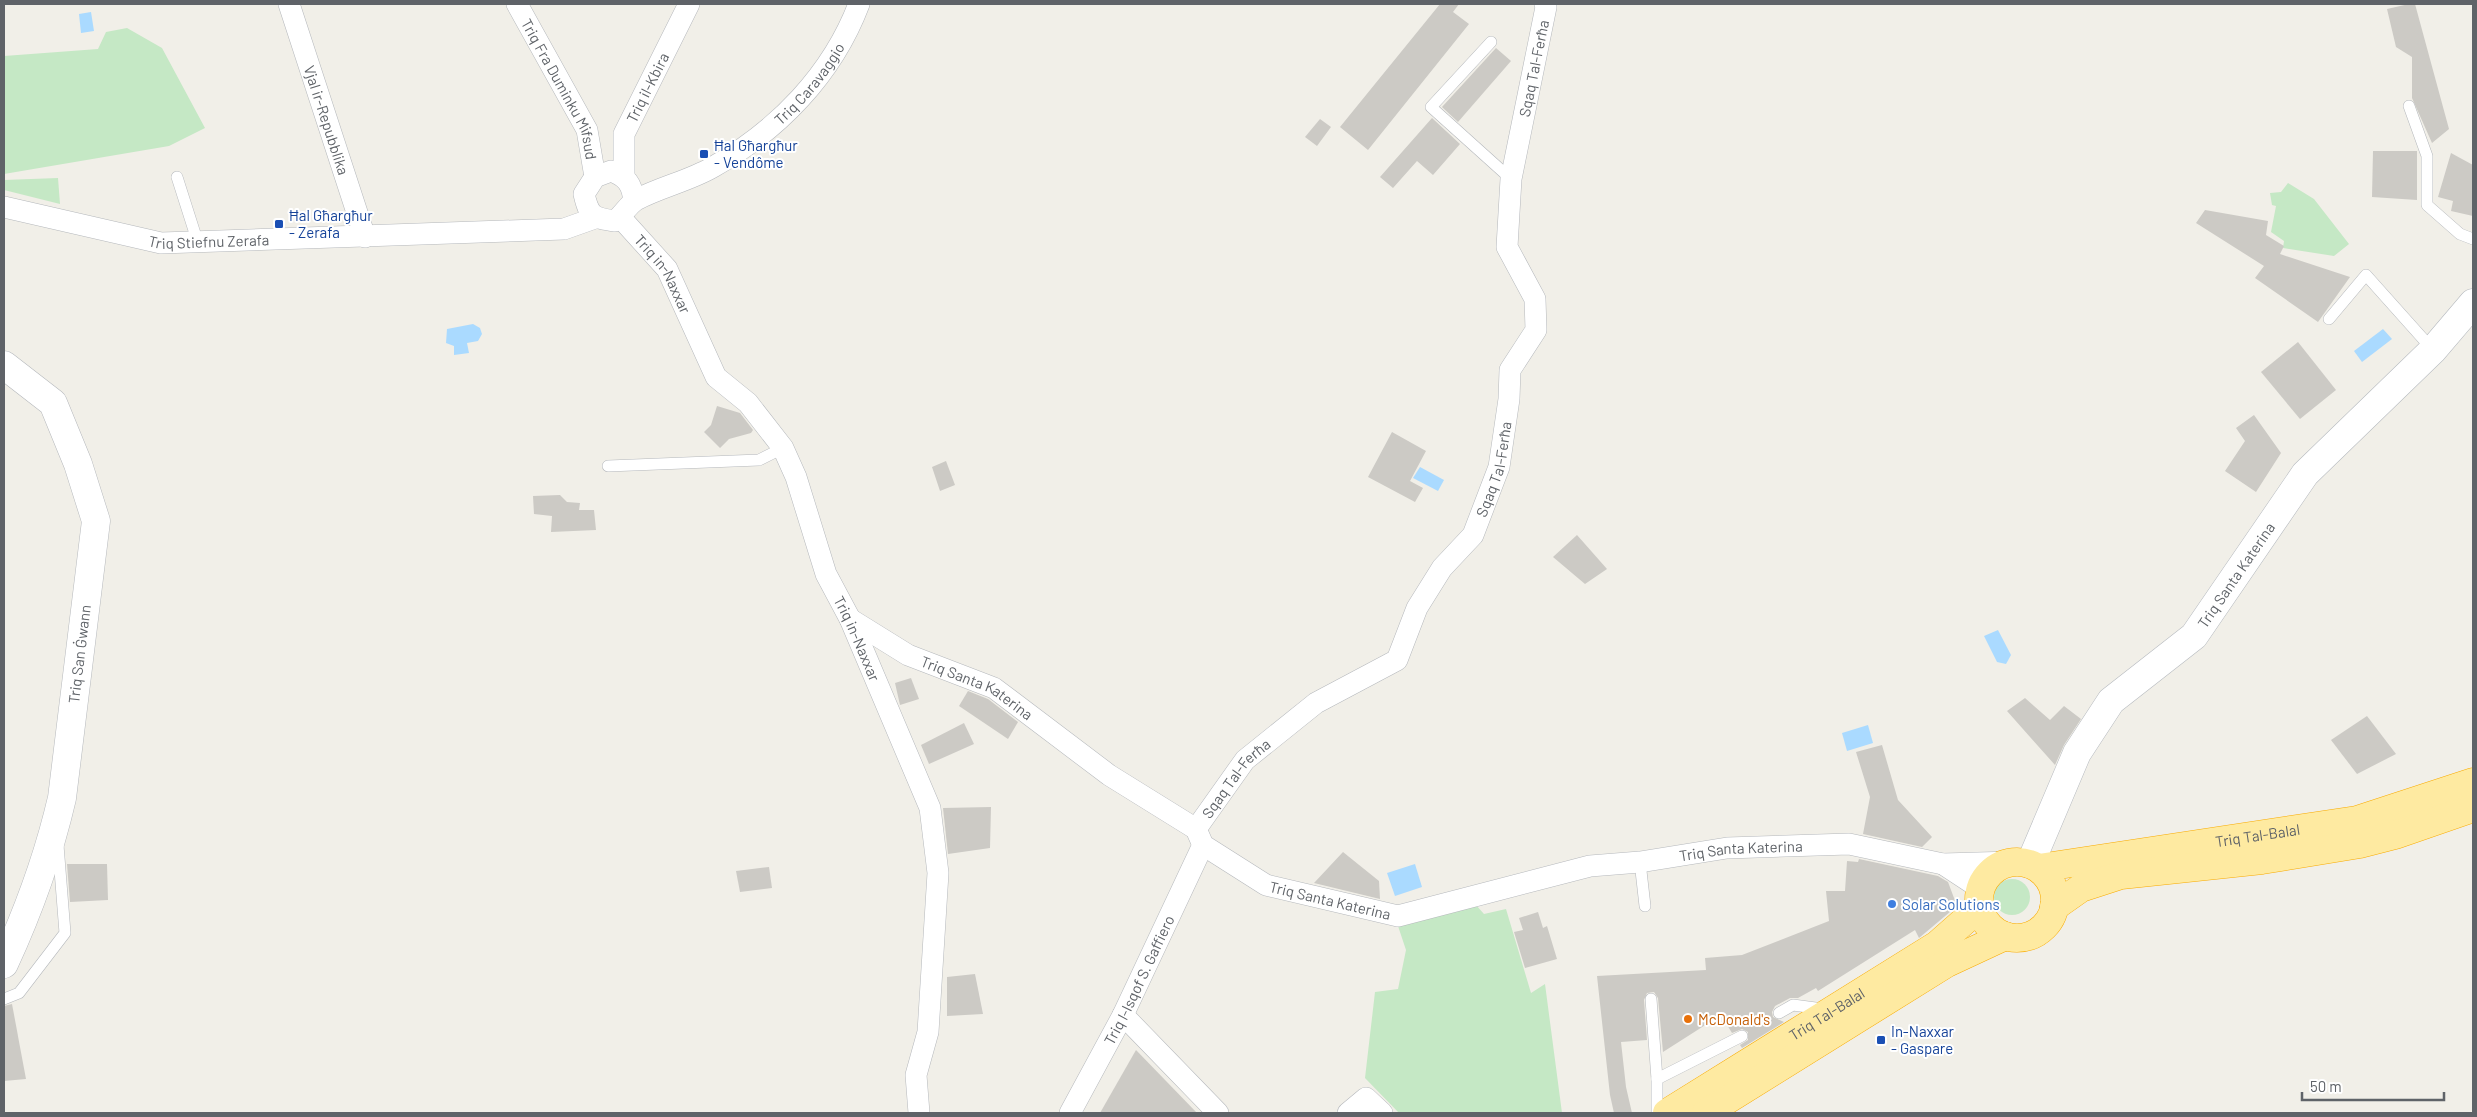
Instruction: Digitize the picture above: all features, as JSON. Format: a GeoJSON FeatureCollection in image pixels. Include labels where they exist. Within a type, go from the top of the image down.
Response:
{"type":"FeatureCollection","features":[{"type":"Feature","properties":{"kind":"highway","name":"Triq Tal-Balal"},"geometry":{"type":"LineString","coordinates":[[1667,1113],[1937,945],[1980,898],[1994,869],[2357,820],[2473,782]]}},
{"type":"Feature","properties":{"kind":"highway","name":"Triq Tal-Balal"},"geometry":{"type":"LineString","coordinates":[[1706,1113],[1948,963],[2005,936],[2015,938],[2034,934],[2048,923],[2054,908],[2081,888],[2121,875],[2262,860],[2360,844],[2395,835],[2473,808]]}},
{"type":"Feature","properties":{"kind":"highway"},"geometry":{"type":"LineString","coordinates":[[2027,865],[2052,884],[2055,896],[2054,908]]}},
{"type":"Feature","properties":{"kind":"highway"},"geometry":{"type":"LineString","coordinates":[[1980,898],[1988,924],[2005,936]]}},
{"type":"Feature","properties":{"kind":"main road","name":"Triq Santa Katerina"},"geometry":{"type":"LineString","coordinates":[[2027,865],[2077,753],[2111,701],[2194,636],[2305,474],[2433,350],[2473,303]]}},
{"type":"Feature","properties":{"kind":"main road","name":"Triq San Ġwann"},"geometry":{"type":"LineString","coordinates":[[4,365],[53,403],[78,464],[96,521],[62,798],[17,935],[4,964]]}},
{"type":"Feature","properties":{"kind":"street","name":"Vjal ir-Repubblika"},"geometry":{"type":"LineString","coordinates":[[289,4],[365,237]]}},
{"type":"Feature","properties":{"kind":"street","name":"Triq Fra Duminku Mifsud"},"geometry":{"type":"LineString","coordinates":[[517,4],[586,130],[596,177]]}},
{"type":"Feature","properties":{"kind":"street","name":"Triq il-Kbira"},"geometry":{"type":"LineString","coordinates":[[624,176],[624,134],[689,4]]}},
{"type":"Feature","properties":{"kind":"street","name":"Triq Caravaggio"},"geometry":{"type":"LineString","coordinates":[[634,201],[712,168],[769,130],[806,92],[832,59],[859,4]]}},
{"type":"Feature","properties":{"kind":"street","name":"Sqaq Tal-Ferħa"},"geometry":{"type":"LineString","coordinates":[[1199,837],[1245,760],[1316,703],[1397,660],[1417,608],[1442,568],[1473,535],[1499,467],[1510,370],[1536,330],[1535,299],[1507,247],[1511,179],[1546,7],[1545,4]]}},
{"type":"Feature","properties":{"kind":"street"},"geometry":{"type":"LineString","coordinates":[[611,171],[624,176],[632,186],[634,201],[615,221],[595,218],[587,209],[584,194],[596,177],[611,171]]}},
{"type":"Feature","properties":{"kind":"street","name":"Triq Stiefnu Zerafa"},"geometry":{"type":"LineString","coordinates":[[4,207],[161,243],[564,229],[595,218]]}},
{"type":"Feature","properties":{"kind":"street","name":"Triq in-Naxxar"},"geometry":{"type":"LineString","coordinates":[[620,217],[667,269],[716,377],[748,403],[783,448],[796,476],[826,574],[850,619],[930,808],[938,874],[928,1032],[916,1076],[919,1113]]}},
{"type":"Feature","properties":{"kind":"street","name":"Triq Santa Katerina"},"geometry":{"type":"LineString","coordinates":[[850,619],[908,655],[994,688],[1108,775],[1266,885],[1398,916],[1590,866],[1640,862],[1727,848],[1849,844],[1943,864],[2027,865]]}},
{"type":"Feature","properties":{"kind":"street","name":"Triq l-Isqof S. Gaffiero"},"geometry":{"type":"LineString","coordinates":[[1070,1113],[1122,1015],[1199,837]]}},
{"type":"Feature","properties":{"kind":"street","name":"Triq Santa Katerina"},"geometry":{"type":"LineString","coordinates":[[1943,864],[1980,898]]}},
{"type":"Feature","properties":{"kind":"street"},"geometry":{"type":"LineString","coordinates":[[1122,1015],[1218,1113]]}},
{"type":"Feature","properties":{"kind":"street"},"geometry":{"type":"LineString","coordinates":[[1348,1113],[1366,1098],[1382,1113]]}},
{"type":"Feature","properties":{"kind":"lane"},"geometry":{"type":"LineString","coordinates":[[1491,42],[1431,107],[1511,179]]}},
{"type":"Feature","properties":{"kind":"lane"},"geometry":{"type":"LineString","coordinates":[[2409,106],[2427,156],[2427,205],[2460,234],[2473,239]]}},
{"type":"Feature","properties":{"kind":"lane"},"geometry":{"type":"LineString","coordinates":[[176,177],[198,243]]}},
{"type":"Feature","properties":{"kind":"lane"},"geometry":{"type":"LineString","coordinates":[[2330,319],[2366,275],[2433,350]]}},
{"type":"Feature","properties":{"kind":"lane"},"geometry":{"type":"LineString","coordinates":[[608,466],[759,460],[783,448]]}},
{"type":"Feature","properties":{"kind":"lane"},"geometry":{"type":"LineString","coordinates":[[4,999],[19,993],[65,933],[56,821]]}},
{"type":"Feature","properties":{"kind":"lane"},"geometry":{"type":"LineString","coordinates":[[1640,862],[1645,906]]}},
{"type":"Feature","properties":{"kind":"lane"},"geometry":{"type":"LineString","coordinates":[[1651,998],[1657,1079],[1657,1113]]}},
{"type":"Feature","properties":{"kind":"lane"},"geometry":{"type":"LineString","coordinates":[[1779,1014],[1793,1005],[1835,1010]]}},
{"type":"Feature","properties":{"kind":"lane"},"geometry":{"type":"LineString","coordinates":[[1657,1079],[1742,1036]]}},
{"type":"Feature","properties":{"kind":"green space"},"geometry":{"type":"Polygon","coordinates":[[[127,28],[162,48],[205,128],[169,146],[4,174],[4,56],[98,49],[106,32],[127,28]]]}},
{"type":"Feature","properties":{"kind":"green space"},"geometry":{"type":"Polygon","coordinates":[[[58,178],[60,204],[4,190],[4,180],[58,178]]]}},
{"type":"Feature","properties":{"kind":"green space"},"geometry":{"type":"Polygon","coordinates":[[[2288,183],[2314,199],[2349,244],[2334,256],[2283,248],[2284,241],[2271,232],[2276,206],[2272,205],[2270,193],[2281,192],[2288,183]]]}},
{"type":"Feature","properties":{"kind":"green space"},"geometry":{"type":"Polygon","coordinates":[[[2012,879],[2025,884],[2030,897],[2025,910],[2012,915],[1999,910],[1994,897],[1999,884],[2012,879]]]}},
{"type":"Feature","properties":{"kind":"green space"},"geometry":{"type":"Polygon","coordinates":[[[1476,905],[1484,914],[1506,909],[1531,993],[1545,984],[1562,1113],[1399,1113],[1365,1078],[1375,992],[1398,989],[1406,950],[1398,926],[1476,905]]]}},
{"type":"Feature","properties":{"kind":"water"},"geometry":{"type":"Polygon","coordinates":[[[91,12],[94,31],[81,33],[79,14],[91,12]]]}},
{"type":"Feature","properties":{"kind":"water"},"geometry":{"type":"Polygon","coordinates":[[[473,324],[480,328],[482,334],[478,341],[467,343],[469,353],[454,355],[454,346],[446,343],[447,329],[473,324]]]}},
{"type":"Feature","properties":{"kind":"water"},"geometry":{"type":"Polygon","coordinates":[[[2383,329],[2392,339],[2362,362],[2354,351],[2383,329]]]}},
{"type":"Feature","properties":{"kind":"water"},"geometry":{"type":"Polygon","coordinates":[[[1420,467],[1444,480],[1438,491],[1413,478],[1420,467]]]}},
{"type":"Feature","properties":{"kind":"water"},"geometry":{"type":"Polygon","coordinates":[[[1998,630],[2011,655],[2006,664],[1997,662],[1984,636],[1998,630]]]}},
{"type":"Feature","properties":{"kind":"water"},"geometry":{"type":"Polygon","coordinates":[[[1868,725],[1873,743],[1847,751],[1842,733],[1868,725]]]}},
{"type":"Feature","properties":{"kind":"water"},"geometry":{"type":"Polygon","coordinates":[[[1415,864],[1422,887],[1395,896],[1387,873],[1415,864]]]}},
{"type":"Feature","properties":{"kind":"building"},"geometry":{"type":"Polygon","coordinates":[[[1440,4],[1459,4],[1453,12],[1469,24],[1368,150],[1340,127],[1440,4]]]}},
{"type":"Feature","properties":{"kind":"building"},"geometry":{"type":"Polygon","coordinates":[[[2415,4],[2449,129],[2432,143],[2412,98],[2412,57],[2396,47],[2387,9],[2415,4]]]}},
{"type":"Feature","properties":{"kind":"building"},"geometry":{"type":"Polygon","coordinates":[[[1496,48],[1511,61],[1458,122],[1442,107],[1496,48]]]}},
{"type":"Feature","properties":{"kind":"building"},"geometry":{"type":"Polygon","coordinates":[[[1432,118],[1460,144],[1433,175],[1417,161],[1393,188],[1380,177],[1432,118]]]}},
{"type":"Feature","properties":{"kind":"building"},"geometry":{"type":"Polygon","coordinates":[[[1320,119],[1331,127],[1317,146],[1305,137],[1320,119]]]}},
{"type":"Feature","properties":{"kind":"building"},"geometry":{"type":"Polygon","coordinates":[[[2373,151],[2417,151],[2417,200],[2372,197],[2373,151]]]}},
{"type":"Feature","properties":{"kind":"building"},"geometry":{"type":"Polygon","coordinates":[[[2451,153],[2473,165],[2473,216],[2451,211],[2453,201],[2438,197],[2451,153]]]}},
{"type":"Feature","properties":{"kind":"building"},"geometry":{"type":"Polygon","coordinates":[[[2205,210],[2268,221],[2266,235],[2284,246],[2280,254],[2350,277],[2318,322],[2255,278],[2264,266],[2196,223],[2205,210]]]}},
{"type":"Feature","properties":{"kind":"building"},"geometry":{"type":"Polygon","coordinates":[[[2298,342],[2336,390],[2300,419],[2261,372],[2298,342]]]}},
{"type":"Feature","properties":{"kind":"building"},"geometry":{"type":"Polygon","coordinates":[[[717,406],[740,413],[753,430],[751,433],[729,439],[720,448],[704,432],[711,425],[717,406]]]}},
{"type":"Feature","properties":{"kind":"building"},"geometry":{"type":"Polygon","coordinates":[[[2254,415],[2281,453],[2256,492],[2225,471],[2245,441],[2236,428],[2254,415]]]}},
{"type":"Feature","properties":{"kind":"building"},"geometry":{"type":"Polygon","coordinates":[[[1392,432],[1426,451],[1410,481],[1423,488],[1415,502],[1368,477],[1392,432]]]}},
{"type":"Feature","properties":{"kind":"building"},"geometry":{"type":"Polygon","coordinates":[[[946,461],[955,485],[940,491],[932,467],[946,461]]]}},
{"type":"Feature","properties":{"kind":"building"},"geometry":{"type":"Polygon","coordinates":[[[560,495],[567,502],[580,503],[579,510],[594,510],[596,530],[551,532],[552,516],[534,514],[533,496],[560,495]]]}},
{"type":"Feature","properties":{"kind":"building"},"geometry":{"type":"Polygon","coordinates":[[[1577,535],[1607,569],[1585,584],[1553,557],[1577,535]]]}},
{"type":"Feature","properties":{"kind":"building"},"geometry":{"type":"Polygon","coordinates":[[[911,678],[919,699],[900,705],[895,683],[911,678]]]}},
{"type":"Feature","properties":{"kind":"building"},"geometry":{"type":"Polygon","coordinates":[[[968,691],[988,699],[1018,722],[1008,739],[959,706],[968,691]]]}},
{"type":"Feature","properties":{"kind":"building"},"geometry":{"type":"Polygon","coordinates":[[[2025,698],[2050,720],[2064,706],[2081,719],[2064,745],[2055,765],[2007,711],[2025,698]]]}},
{"type":"Feature","properties":{"kind":"building"},"geometry":{"type":"Polygon","coordinates":[[[2367,716],[2396,754],[2357,774],[2331,740],[2367,716]]]}},
{"type":"Feature","properties":{"kind":"building"},"geometry":{"type":"Polygon","coordinates":[[[964,723],[974,744],[929,764],[921,745],[964,723]]]}},
{"type":"Feature","properties":{"kind":"building"},"geometry":{"type":"Polygon","coordinates":[[[1882,745],[1898,800],[1932,837],[1922,847],[1863,834],[1870,797],[1856,752],[1882,745]]]}},
{"type":"Feature","properties":{"kind":"building"},"geometry":{"type":"Polygon","coordinates":[[[991,807],[990,848],[948,854],[943,808],[991,807]]]}},
{"type":"Feature","properties":{"kind":"building"},"geometry":{"type":"Polygon","coordinates":[[[1343,852],[1379,881],[1380,899],[1314,883],[1343,852]]]}},
{"type":"Feature","properties":{"kind":"building"},"geometry":{"type":"Polygon","coordinates":[[[1859,859],[1938,876],[1948,882],[1957,906],[1919,938],[1915,930],[1818,991],[1816,988],[1798,998],[1790,998],[1775,1006],[1772,1012],[1773,1017],[1784,1022],[1742,1048],[1740,1045],[1748,1040],[1748,1032],[1742,1029],[1732,1033],[1721,1015],[1663,1052],[1658,998],[1654,992],[1647,993],[1644,1000],[1647,1040],[1621,1042],[1626,1087],[1632,1113],[1614,1113],[1610,1095],[1597,976],[1706,970],[1705,958],[1742,955],[1829,921],[1826,891],[1845,891],[1847,861],[1858,862],[1859,859]]]}},
{"type":"Feature","properties":{"kind":"building"},"geometry":{"type":"Polygon","coordinates":[[[67,864],[107,864],[108,900],[70,902],[67,864]]]}},
{"type":"Feature","properties":{"kind":"building"},"geometry":{"type":"Polygon","coordinates":[[[769,867],[772,888],[740,892],[736,871],[769,867]]]}},
{"type":"Feature","properties":{"kind":"building"},"geometry":{"type":"Polygon","coordinates":[[[1538,912],[1543,928],[1547,926],[1557,959],[1525,968],[1514,932],[1523,930],[1519,918],[1538,912]]]}},
{"type":"Feature","properties":{"kind":"building"},"geometry":{"type":"Polygon","coordinates":[[[975,974],[983,1014],[947,1016],[947,977],[975,974]]]}},
{"type":"Feature","properties":{"kind":"building"},"geometry":{"type":"Polygon","coordinates":[[[12,1004],[26,1079],[4,1081],[4,1006],[12,1004]]]}},
{"type":"Feature","properties":{"kind":"building"},"geometry":{"type":"Polygon","coordinates":[[[1136,1050],[1197,1113],[1100,1113],[1136,1050]]]}},
{"type":"Feature","properties":{"kind":"place","name":"Ħal Għargħur - Vendôme"},"geometry":{"type":"Point","coordinates":[704,154]}},
{"type":"Feature","properties":{"kind":"place","name":"Ħal Għargħur - Zerafa"},"geometry":{"type":"Point","coordinates":[279,224]}},
{"type":"Feature","properties":{"kind":"place","name":"Solar Solutions"},"geometry":{"type":"Point","coordinates":[1892,904]}},
{"type":"Feature","properties":{"kind":"place","name":"McDonald's"},"geometry":{"type":"Point","coordinates":[1688,1019]}},
{"type":"Feature","properties":{"kind":"place","name":"In-Naxxar - Gaspare"},"geometry":{"type":"Point","coordinates":[1881,1040]}}]}
